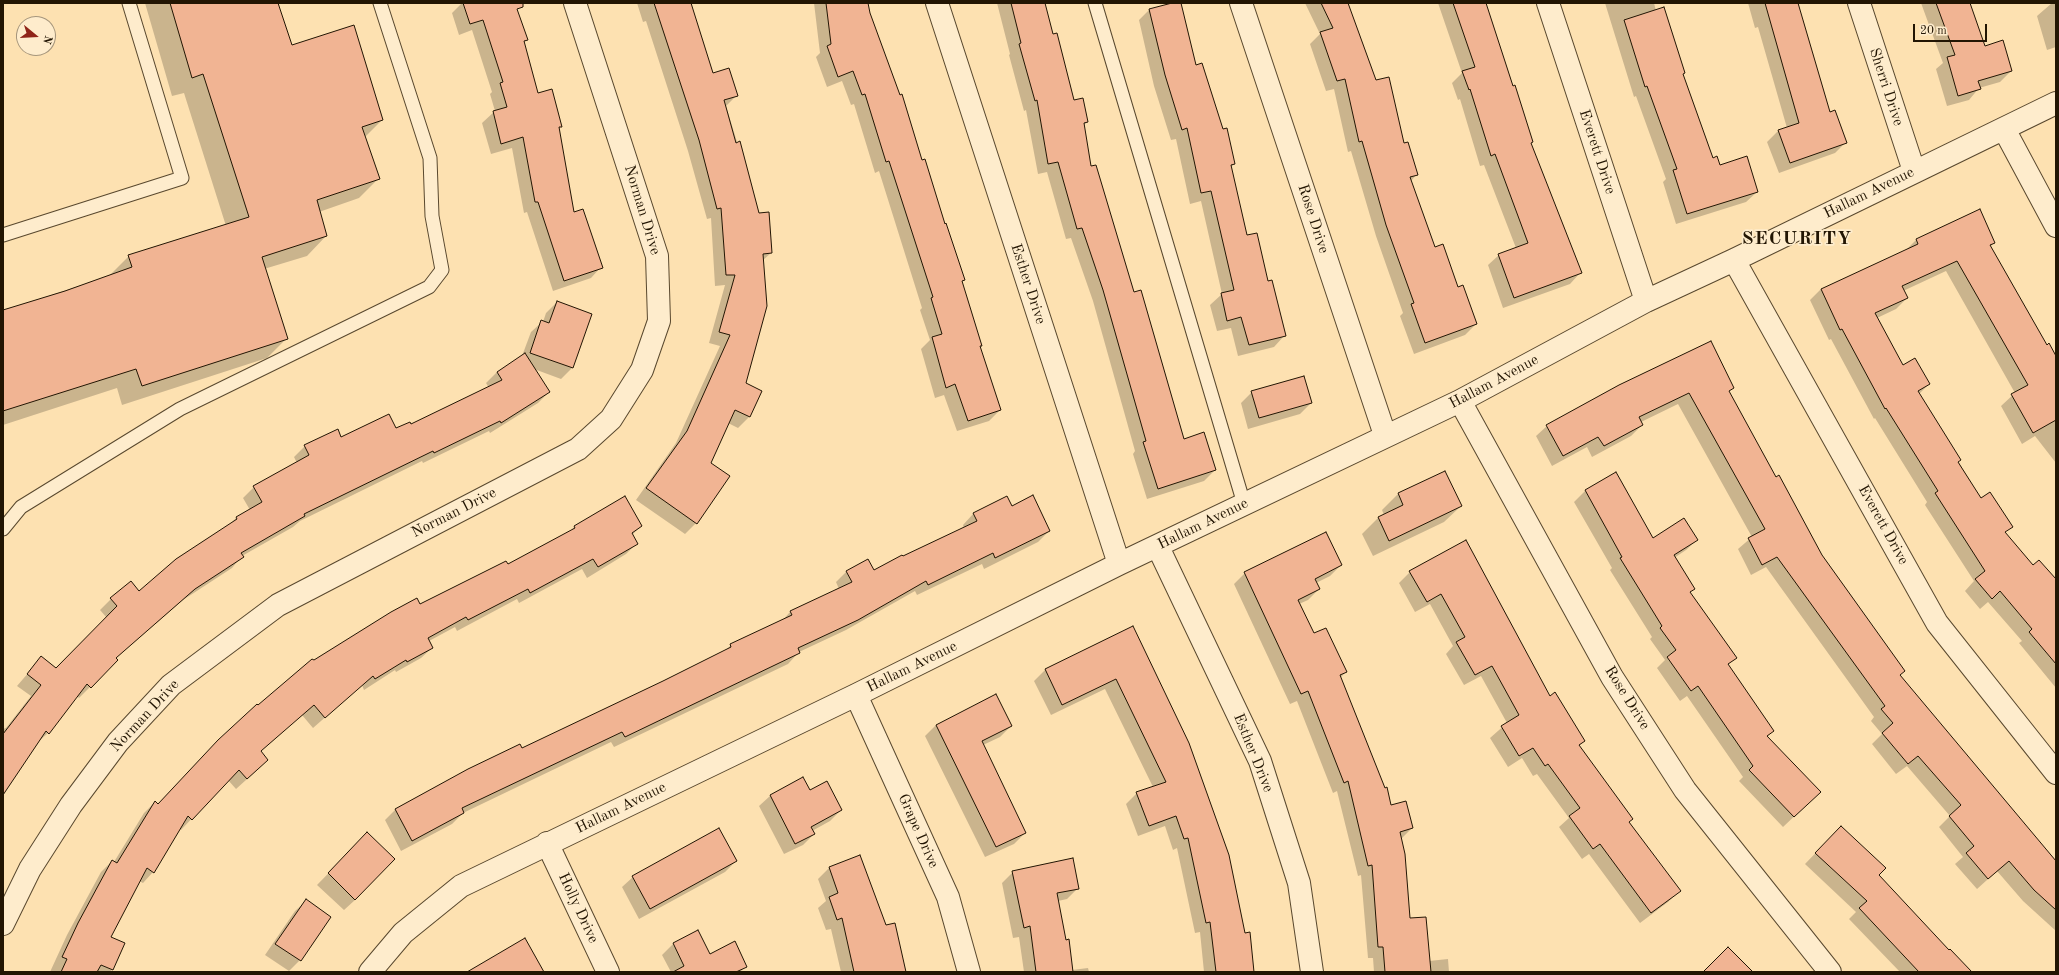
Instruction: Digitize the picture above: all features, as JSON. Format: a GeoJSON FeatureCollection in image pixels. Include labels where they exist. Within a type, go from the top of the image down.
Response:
{"type":"FeatureCollection","features":[{"type":"Feature","properties":{"kind":"street","name":"Norman Drive"},"geometry":{"type":"LineString","coordinates":[[3,924],[30,869],[71,805],[118,742],[171,685],[278,604],[578,449],[611,419],[642,370],[659,321],[657,256],[575,3]]}},
{"type":"Feature","properties":{"kind":"street","name":"Esther Drive"},"geometry":{"type":"LineString","coordinates":[[937,3],[1119,564]]}},
{"type":"Feature","properties":{"kind":"street","name":"Rose Drive"},"geometry":{"type":"LineString","coordinates":[[1241,3],[1385,435]]}},
{"type":"Feature","properties":{"kind":"street","name":"Everett Drive"},"geometry":{"type":"LineString","coordinates":[[1548,3],[1646,301]]}},
{"type":"Feature","properties":{"kind":"street","name":"Sherri Drive"},"geometry":{"type":"LineString","coordinates":[[1859,3],[1914,171]]}},
{"type":"Feature","properties":{"kind":"street","name":"Hallam Avenue"},"geometry":{"type":"LineString","coordinates":[[370,972],[403,932],[460,886],[856,695],[1119,564],[1158,547],[1385,435],[1460,401],[1646,301],[1734,260],[2056,102]]}},
{"type":"Feature","properties":{"kind":"street"},"geometry":{"type":"LineString","coordinates":[[2004,128],[2056,226]]}},
{"type":"Feature","properties":{"kind":"street","name":"Everett Drive"},"geometry":{"type":"LineString","coordinates":[[1734,260],[1937,623],[2056,773]]}},
{"type":"Feature","properties":{"kind":"street","name":"Rose Drive"},"geometry":{"type":"LineString","coordinates":[[1460,401],[1612,677],[1685,790],[1830,972]]}},
{"type":"Feature","properties":{"kind":"street","name":"Esther Drive"},"geometry":{"type":"LineString","coordinates":[[1158,547],[1260,761],[1299,883],[1312,972]]}},
{"type":"Feature","properties":{"kind":"street","name":"Grape Drive"},"geometry":{"type":"LineString","coordinates":[[856,695],[948,897],[969,972]]}},
{"type":"Feature","properties":{"kind":"street","name":"Holly Drive"},"geometry":{"type":"LineString","coordinates":[[547,843],[608,972]]}},
{"type":"Feature","properties":{"kind":"lane"},"geometry":{"type":"LineString","coordinates":[[3,235],[182,178],[129,3]]}},
{"type":"Feature","properties":{"kind":"lane"},"geometry":{"type":"LineString","coordinates":[[3,529],[21,508],[180,409],[429,287],[442,270],[432,216],[430,158],[380,3]]}},
{"type":"Feature","properties":{"kind":"lane"},"geometry":{"type":"LineString","coordinates":[[1095,3],[1244,504]]}},
{"type":"Feature","properties":{"kind":"building"},"geometry":{"type":"Polygon","coordinates":[[[170,3],[278,3],[292,45],[354,25],[383,120],[362,127],[380,179],[317,200],[327,236],[262,257],[288,339],[142,386],[136,369],[3,411],[3,310],[65,291],[132,267],[128,255],[249,217],[203,74],[192,78],[170,3]]]}},
{"type":"Feature","properties":{"kind":"building"},"geometry":{"type":"Polygon","coordinates":[[[463,3],[523,3],[523,7],[517,9],[528,40],[524,41],[538,93],[552,89],[562,127],[559,127],[574,212],[583,209],[603,268],[564,281],[538,202],[535,202],[523,137],[501,144],[493,111],[507,107],[500,83],[503,82],[483,20],[470,24],[463,3]]]}},
{"type":"Feature","properties":{"kind":"building"},"geometry":{"type":"Polygon","coordinates":[[[654,3],[691,3],[713,73],[729,68],[738,96],[724,100],[736,143],[740,141],[759,213],[769,212],[772,253],[763,254],[767,306],[746,383],[762,391],[750,417],[735,410],[711,463],[730,476],[697,524],[646,488],[687,431],[730,335],[719,332],[735,275],[726,275],[721,208],[717,209],[699,140],[654,3]]]}},
{"type":"Feature","properties":{"kind":"building"},"geometry":{"type":"Polygon","coordinates":[[[826,3],[868,3],[870,13],[900,95],[902,94],[922,160],[925,159],[945,224],[946,223],[965,280],[962,281],[982,346],[980,346],[1001,410],[968,421],[955,384],[946,388],[932,337],[942,334],[931,298],[933,297],[889,161],[886,162],[865,94],[862,95],[853,71],[838,77],[827,46],[831,44],[826,3]]]}},
{"type":"Feature","properties":{"kind":"building"},"geometry":{"type":"Polygon","coordinates":[[[1011,3],[1045,3],[1053,34],[1057,33],[1074,100],[1083,98],[1088,122],[1084,123],[1091,166],[1096,165],[1134,292],[1141,290],[1184,439],[1204,432],[1216,470],[1158,489],[1143,442],[1146,441],[1103,290],[1082,228],[1077,229],[1058,162],[1048,164],[1037,100],[1035,101],[1019,44],[1021,43],[1011,3]]]}},
{"type":"Feature","properties":{"kind":"building"},"geometry":{"type":"Polygon","coordinates":[[[1172,3],[1181,3],[1196,65],[1202,63],[1223,129],[1227,128],[1235,164],[1231,165],[1247,235],[1257,233],[1268,281],[1272,280],[1286,336],[1249,345],[1241,317],[1227,321],[1221,293],[1234,290],[1211,191],[1201,193],[1187,128],[1182,130],[1165,75],[1149,9],[1172,3]]]}},
{"type":"Feature","properties":{"kind":"building"},"geometry":{"type":"Polygon","coordinates":[[[1321,3],[1348,3],[1376,80],[1389,77],[1404,143],[1408,142],[1418,175],[1410,177],[1435,247],[1443,244],[1458,287],[1463,285],[1477,324],[1425,343],[1411,304],[1414,303],[1386,225],[1362,141],[1359,142],[1345,79],[1337,81],[1320,32],[1333,28],[1321,3]]]}},
{"type":"Feature","properties":{"kind":"building"},"geometry":{"type":"Polygon","coordinates":[[[1453,3],[1486,3],[1513,86],[1515,85],[1533,142],[1531,143],[1582,273],[1514,298],[1498,254],[1528,243],[1495,154],[1491,156],[1470,89],[1469,90],[1462,71],[1475,67],[1453,3]]]}},
{"type":"Feature","properties":{"kind":"building"},"geometry":{"type":"Polygon","coordinates":[[[1765,3],[1798,3],[1830,112],[1835,110],[1847,143],[1790,163],[1778,130],[1799,123],[1765,3]]]}},
{"type":"Feature","properties":{"kind":"building"},"geometry":{"type":"Polygon","coordinates":[[[1936,3],[1970,3],[1985,46],[2003,40],[2012,71],[1978,81],[1981,89],[1958,96],[1947,57],[1955,55],[1936,3]]]}},
{"type":"Feature","properties":{"kind":"building"},"geometry":{"type":"Polygon","coordinates":[[[1664,7],[1685,73],[1683,74],[1713,158],[1717,156],[1720,165],[1747,156],[1758,192],[1687,214],[1673,170],[1677,169],[1647,86],[1645,87],[1624,20],[1664,7]]]}},
{"type":"Feature","properties":{"kind":"building"},"geometry":{"type":"Polygon","coordinates":[[[1980,209],[1995,243],[1990,245],[2047,345],[2049,343],[2056,356],[2056,420],[2033,433],[2011,394],[2028,385],[1957,261],[1902,286],[1908,298],[1875,313],[1903,365],[1915,358],[1930,384],[1918,391],[1961,460],[1958,462],[1981,498],[1990,492],[2013,527],[2005,532],[2033,565],[2039,560],[2056,579],[2056,664],[2029,632],[2032,629],[2000,591],[1992,599],[1975,579],[1985,571],[1935,493],[1938,491],[1886,408],[1885,409],[1842,329],[1840,330],[1821,289],[1918,244],[1916,239],[1980,209]]]}},
{"type":"Feature","properties":{"kind":"building"},"geometry":{"type":"Polygon","coordinates":[[[557,301],[592,314],[573,368],[530,353],[541,320],[549,323],[557,301]]]}},
{"type":"Feature","properties":{"kind":"building"},"geometry":{"type":"Polygon","coordinates":[[[1711,341],[1734,388],[1729,391],[1776,477],[1779,475],[1822,555],[1905,671],[1900,675],[2056,861],[2056,910],[2034,890],[2009,861],[1988,879],[1966,853],[1974,846],[1949,816],[1961,805],[1918,756],[1908,764],[1882,733],[1893,723],[1881,709],[1885,706],[1777,557],[1762,565],[1748,538],[1765,529],[1689,393],[1639,417],[1643,425],[1604,446],[1598,437],[1563,456],[1546,425],[1619,385],[1711,341]]]}},
{"type":"Feature","properties":{"kind":"building"},"geometry":{"type":"Polygon","coordinates":[[[525,353],[550,392],[501,423],[500,421],[434,453],[433,451],[304,514],[305,516],[241,553],[244,557],[195,589],[116,658],[118,660],[91,688],[87,684],[49,734],[46,731],[3,795],[3,734],[41,685],[27,674],[41,656],[56,668],[117,606],[110,598],[131,581],[139,591],[176,559],[237,519],[236,517],[262,502],[253,486],[309,455],[304,445],[338,429],[341,437],[389,414],[396,428],[410,422],[411,424],[502,380],[497,372],[525,353]]]}},
{"type":"Feature","properties":{"kind":"building"},"geometry":{"type":"Polygon","coordinates":[[[1304,376],[1312,403],[1259,418],[1251,391],[1304,376]]]}},
{"type":"Feature","properties":{"kind":"building"},"geometry":{"type":"Polygon","coordinates":[[[1445,471],[1462,506],[1389,541],[1378,517],[1403,505],[1398,493],[1445,471]]]}},
{"type":"Feature","properties":{"kind":"building"},"geometry":{"type":"Polygon","coordinates":[[[1616,472],[1653,538],[1684,518],[1698,540],[1674,555],[1695,589],[1690,592],[1737,658],[1728,664],[1774,731],[1767,736],[1821,792],[1794,817],[1749,770],[1753,766],[1698,686],[1691,691],[1667,657],[1676,650],[1660,628],[1662,626],[1620,558],[1622,557],[1585,490],[1616,472]]]}},
{"type":"Feature","properties":{"kind":"building"},"geometry":{"type":"Polygon","coordinates":[[[1033,495],[1050,531],[995,558],[993,553],[928,585],[926,581],[858,620],[798,648],[800,653],[625,737],[622,732],[462,808],[464,813],[412,841],[395,809],[468,769],[520,744],[522,748],[663,681],[731,647],[730,644],[792,615],[790,611],[852,582],[846,571],[868,559],[874,570],[902,555],[903,556],[977,521],[973,513],[1007,496],[1012,506],[1033,495]]]}},
{"type":"Feature","properties":{"kind":"building"},"geometry":{"type":"Polygon","coordinates":[[[625,496],[642,526],[632,533],[638,544],[598,567],[593,559],[530,593],[528,589],[468,620],[466,617],[428,638],[433,648],[407,662],[406,660],[375,679],[373,676],[325,718],[314,705],[261,751],[268,760],[247,779],[239,770],[192,820],[188,816],[154,873],[147,868],[111,937],[125,943],[113,970],[101,965],[97,972],[61,972],[67,959],[62,957],[78,923],[112,860],[117,863],[155,801],[158,804],[218,740],[257,704],[258,705],[312,659],[314,660],[391,612],[417,598],[420,604],[506,561],[508,564],[575,528],[574,526],[625,496]]]}},
{"type":"Feature","properties":{"kind":"building"},"geometry":{"type":"Polygon","coordinates":[[[1326,532],[1342,565],[1315,579],[1320,589],[1298,600],[1314,633],[1326,628],[1347,672],[1340,675],[1385,788],[1387,787],[1391,805],[1406,801],[1413,828],[1400,832],[1405,854],[1410,918],[1426,917],[1431,972],[1385,972],[1383,947],[1378,947],[1372,865],[1368,866],[1348,781],[1344,783],[1308,691],[1301,694],[1244,572],[1326,532]]]}},
{"type":"Feature","properties":{"kind":"building"},"geometry":{"type":"Polygon","coordinates":[[[1466,540],[1550,696],[1555,692],[1585,741],[1579,745],[1633,819],[1629,822],[1681,891],[1651,913],[1600,844],[1593,849],[1569,816],[1580,808],[1548,764],[1545,766],[1533,748],[1519,756],[1501,726],[1519,715],[1492,666],[1475,675],[1456,642],[1465,637],[1441,594],[1427,602],[1409,571],[1466,540]]]}},
{"type":"Feature","properties":{"kind":"building"},"geometry":{"type":"Polygon","coordinates":[[[1133,626],[1189,743],[1229,855],[1245,933],[1250,932],[1254,972],[1216,972],[1210,922],[1206,923],[1188,838],[1184,839],[1176,816],[1149,826],[1136,792],[1166,782],[1116,679],[1062,705],[1045,669],[1133,626]]]}},
{"type":"Feature","properties":{"kind":"building"},"geometry":{"type":"Polygon","coordinates":[[[996,694],[1012,726],[982,741],[1026,833],[996,847],[936,725],[996,694]]]}},
{"type":"Feature","properties":{"kind":"building"},"geometry":{"type":"Polygon","coordinates":[[[803,777],[810,790],[827,781],[842,810],[811,827],[815,834],[795,844],[770,795],[803,777]]]}},
{"type":"Feature","properties":{"kind":"building"},"geometry":{"type":"Polygon","coordinates":[[[1841,826],[1886,868],[1879,875],[1949,950],[1950,949],[1972,972],[1919,972],[1859,908],[1867,901],[1815,853],[1841,826]]]}},
{"type":"Feature","properties":{"kind":"building"},"geometry":{"type":"Polygon","coordinates":[[[719,828],[737,861],[650,909],[632,876],[719,828]]]}},
{"type":"Feature","properties":{"kind":"building"},"geometry":{"type":"Polygon","coordinates":[[[367,832],[395,859],[355,900],[328,873],[367,832]]]}},
{"type":"Feature","properties":{"kind":"building"},"geometry":{"type":"Polygon","coordinates":[[[860,855],[886,925],[895,923],[906,972],[854,972],[842,918],[837,920],[829,897],[838,893],[829,867],[860,855]]]}},
{"type":"Feature","properties":{"kind":"building"},"geometry":{"type":"Polygon","coordinates":[[[1073,858],[1079,889],[1057,893],[1066,940],[1069,939],[1073,972],[1036,972],[1030,926],[1024,928],[1012,871],[1073,858]]]}},
{"type":"Feature","properties":{"kind":"building"},"geometry":{"type":"Polygon","coordinates":[[[306,899],[331,917],[301,961],[275,944],[306,899]]]}},
{"type":"Feature","properties":{"kind":"building"},"geometry":{"type":"Polygon","coordinates":[[[698,930],[710,954],[735,941],[747,967],[736,972],[673,972],[684,966],[673,943],[698,930]]]}},
{"type":"Feature","properties":{"kind":"building"},"geometry":{"type":"Polygon","coordinates":[[[525,938],[544,972],[467,972],[525,938]]]}},
{"type":"Feature","properties":{"kind":"building"},"geometry":{"type":"Polygon","coordinates":[[[1728,947],[1753,972],[1703,972],[1728,947]]]}},
{"type":"Feature","properties":{"kind":"district","name":"SECURITY"},"geometry":{"type":"Point","coordinates":[1797,239]}}]}
